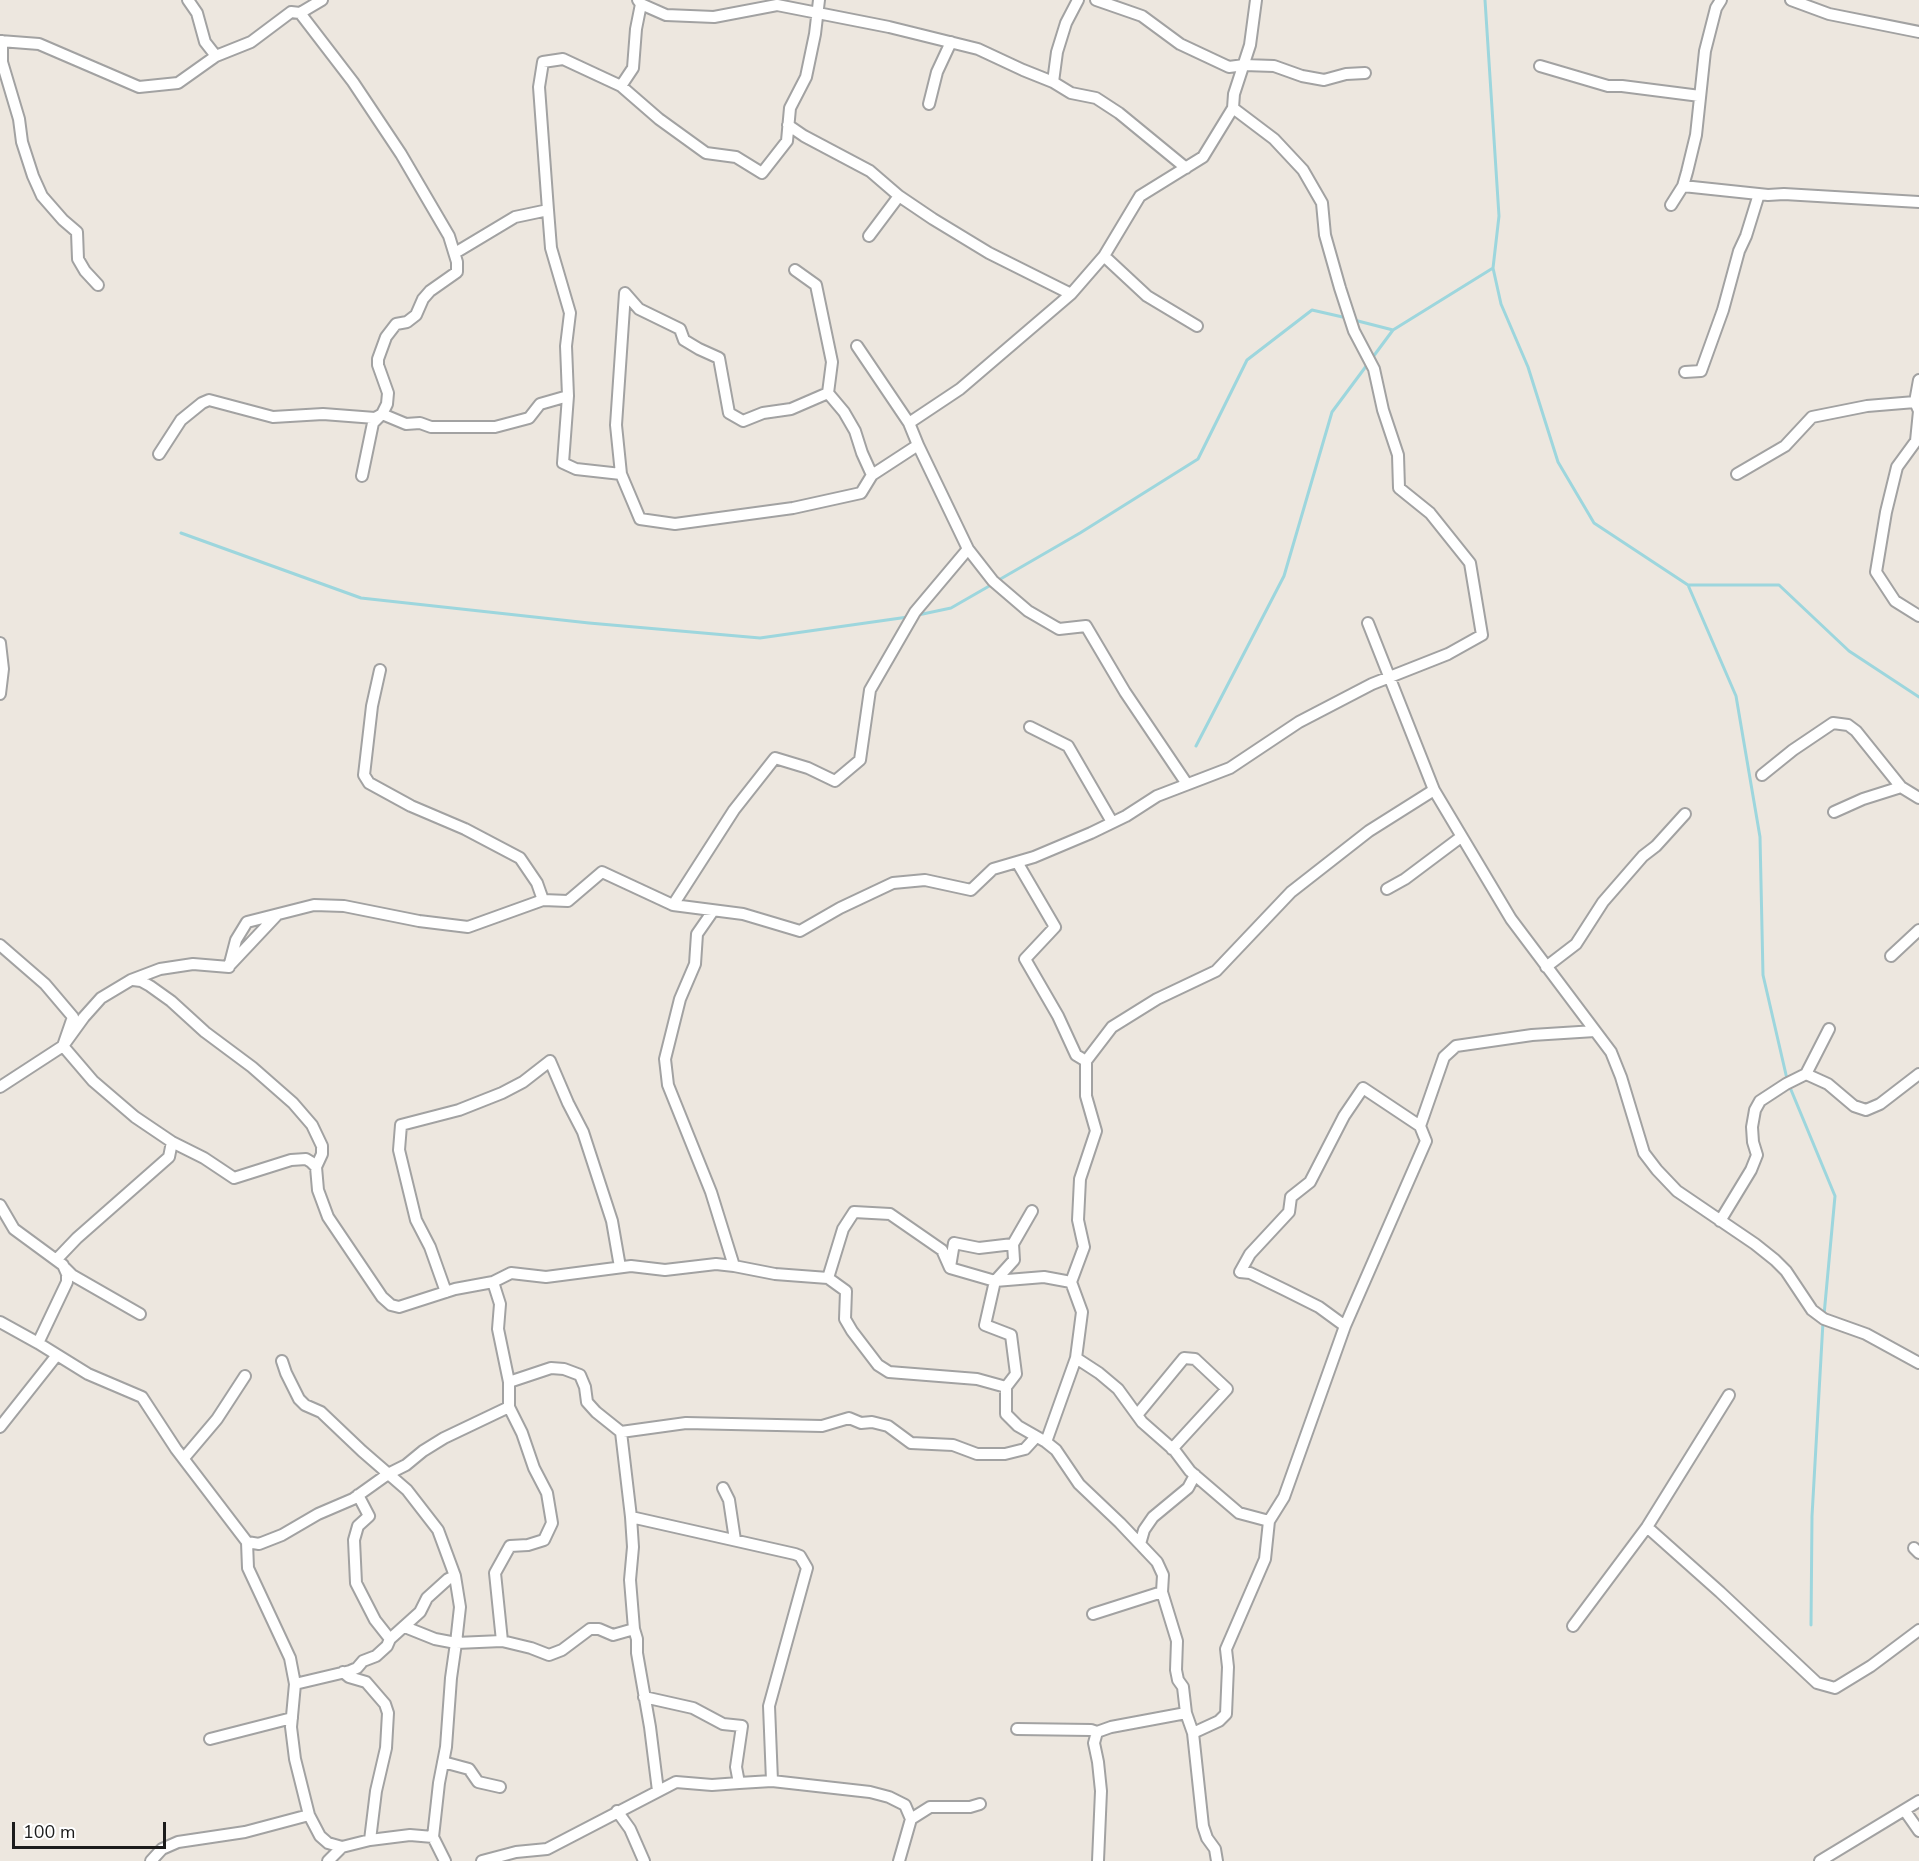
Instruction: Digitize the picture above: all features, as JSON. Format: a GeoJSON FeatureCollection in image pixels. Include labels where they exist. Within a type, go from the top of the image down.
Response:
{"type":"FeatureCollection","features":[{"type":"Feature","properties":{"kind":"street"},"geometry":{"type":"LineString","coordinates":[[188,0],[197,13],[205,42],[216,56]]}},
{"type":"Feature","properties":{"kind":"street"},"geometry":{"type":"LineString","coordinates":[[98,285],[78,259],[77,232],[42,196],[33,176],[2,62],[1,41],[39,44],[139,87],[178,83],[216,56],[251,42],[291,12],[300,13],[322,0]]}},
{"type":"Feature","properties":{"kind":"street"},"geometry":{"type":"LineString","coordinates":[[621,474],[576,469],[563,463],[568,396],[566,346],[570,313],[551,248],[539,87],[543,62],[563,60],[621,86],[706,153],[736,158],[762,173],[787,141],[790,108],[806,77],[819,0]]}},
{"type":"Feature","properties":{"kind":"street"},"geometry":{"type":"LineString","coordinates":[[1053,82],[1057,52],[1066,23],[1078,0]]}},
{"type":"Feature","properties":{"kind":"street"},"geometry":{"type":"LineString","coordinates":[[1095,0],[1142,16],[1180,44],[1229,67],[1274,66],[1302,76],[1324,80],[1365,72]]}},
{"type":"Feature","properties":{"kind":"street"},"geometry":{"type":"LineString","coordinates":[[909,423],[960,389],[1071,294],[1104,256],[1140,196],[1203,157],[1233,108],[1234,94],[1250,45],[1256,0]]}},
{"type":"Feature","properties":{"kind":"street"},"geometry":{"type":"LineString","coordinates":[[1671,205],[1683,186],[1696,135],[1707,39],[1716,8],[1721,0]]}},
{"type":"Feature","properties":{"kind":"street"},"geometry":{"type":"LineString","coordinates":[[1791,0],[1829,14],[1919,32]]}},
{"type":"Feature","properties":{"kind":"street"},"geometry":{"type":"LineString","coordinates":[[621,86],[633,68],[640,2],[666,15],[714,17],[777,5],[978,49],[1053,82],[1071,93],[1096,99],[1119,113],[1186,168]]}},
{"type":"Feature","properties":{"kind":"street"},"geometry":{"type":"LineString","coordinates":[[300,13],[353,82],[401,154],[449,236],[455,253],[457,272],[430,291],[423,299],[416,315],[406,322],[396,324],[386,337],[378,365],[388,393],[387,404],[382,414],[373,423],[362,476]]}},
{"type":"Feature","properties":{"kind":"street"},"geometry":{"type":"LineString","coordinates":[[929,104],[938,72],[951,42]]}},
{"type":"Feature","properties":{"kind":"street"},"geometry":{"type":"LineString","coordinates":[[1540,66],[1608,86],[1700,96]]}},
{"type":"Feature","properties":{"kind":"street"},"geometry":{"type":"LineString","coordinates":[[229,967],[236,940],[247,922],[314,905],[344,906],[419,921],[468,927],[543,900],[568,902],[602,872],[673,905],[742,914],[800,931],[840,908],[893,883],[925,880],[971,890],[993,869],[1072,841],[1158,796],[1230,768],[1299,722],[1372,684],[1448,654],[1482,635],[1470,563],[1430,513],[1399,488],[1398,455],[1383,410],[1374,369],[1354,331],[1340,288],[1325,235],[1322,203],[1303,170],[1274,139],[1233,108]]}},
{"type":"Feature","properties":{"kind":"street"},"geometry":{"type":"LineString","coordinates":[[788,125],[870,171],[899,196],[989,253],[1071,294]]}},
{"type":"Feature","properties":{"kind":"street"},"geometry":{"type":"LineString","coordinates":[[1683,186],[1759,194],[1919,202]]}},
{"type":"Feature","properties":{"kind":"street"},"geometry":{"type":"LineString","coordinates":[[1686,372],[1701,371],[1723,310],[1739,251],[1759,194]]}},
{"type":"Feature","properties":{"kind":"street"},"geometry":{"type":"LineString","coordinates":[[869,236],[899,196]]}},
{"type":"Feature","properties":{"kind":"street"},"geometry":{"type":"LineString","coordinates":[[455,253],[515,218],[548,210]]}},
{"type":"Feature","properties":{"kind":"street"},"geometry":{"type":"LineString","coordinates":[[1104,256],[1147,296],[1197,326]]}},
{"type":"Feature","properties":{"kind":"street"},"geometry":{"type":"LineString","coordinates":[[795,270],[816,285],[832,362],[828,393],[844,412],[855,431],[872,475]]}},
{"type":"Feature","properties":{"kind":"street"},"geometry":{"type":"LineString","coordinates":[[828,393],[791,409],[763,413],[743,421],[729,413],[719,358],[684,340],[680,329],[639,309],[625,293],[616,425],[621,474],[640,519],[675,524],[793,508],[861,493],[872,475],[918,445]]}},
{"type":"Feature","properties":{"kind":"street"},"geometry":{"type":"LineString","coordinates":[[857,346],[909,423],[968,549],[995,583],[1028,611],[1059,629],[1086,626],[1125,692],[1187,784]]}},
{"type":"Feature","properties":{"kind":"street"},"geometry":{"type":"LineString","coordinates":[[1919,379],[1916,402],[1919,411],[1916,441],[1896,467],[1876,572],[1895,601],[1919,616]]}},
{"type":"Feature","properties":{"kind":"street"},"geometry":{"type":"LineString","coordinates":[[382,414],[406,424],[495,427],[529,418],[540,404],[568,396]]}},
{"type":"Feature","properties":{"kind":"street"},"geometry":{"type":"LineString","coordinates":[[159,454],[181,420],[209,400],[273,417],[323,414],[365,419],[375,418],[382,414]]}},
{"type":"Feature","properties":{"kind":"street"},"geometry":{"type":"LineString","coordinates":[[1737,474],[1785,446],[1812,417],[1867,406],[1916,402]]}},
{"type":"Feature","properties":{"kind":"street"},"geometry":{"type":"LineString","coordinates":[[673,905],[734,810],[775,758],[808,768],[835,781],[860,760],[870,690],[913,616],[968,549]]}},
{"type":"Feature","properties":{"kind":"street"},"geometry":{"type":"LineString","coordinates":[[1368,623],[1434,790],[1511,919],[1611,1052],[1644,1153],[1677,1191],[1775,1260],[1786,1271],[1812,1310],[1824,1319],[1866,1334],[1919,1363]]}},
{"type":"Feature","properties":{"kind":"street"},"geometry":{"type":"LineString","coordinates":[[0,643],[3,669],[0,694]]}},
{"type":"Feature","properties":{"kind":"street"},"geometry":{"type":"LineString","coordinates":[[380,670],[372,706],[364,775],[369,783],[411,806],[465,829],[520,858],[537,883],[543,900]]}},
{"type":"Feature","properties":{"kind":"street"},"geometry":{"type":"LineString","coordinates":[[1762,775],[1793,750],[1833,723],[1848,725],[1856,731],[1901,787],[1919,798]]}},
{"type":"Feature","properties":{"kind":"street"},"geometry":{"type":"LineString","coordinates":[[1030,727],[1068,746],[1112,822]]}},
{"type":"Feature","properties":{"kind":"street"},"geometry":{"type":"LineString","coordinates":[[1834,812],[1863,799],[1901,787]]}},
{"type":"Feature","properties":{"kind":"street"},"geometry":{"type":"LineString","coordinates":[[621,1432],[686,1423],[822,1426],[849,1418],[861,1423],[872,1422],[888,1426],[911,1443],[953,1445],[977,1454],[1005,1454],[1025,1449],[1041,1439],[1076,1358],[1082,1312],[1071,1282],[1084,1247],[1078,1220],[1080,1179],[1096,1131],[1086,1096],[1086,1061],[1112,1027],[1157,999],[1216,971],[1291,891],[1369,831],[1434,790]]}},
{"type":"Feature","properties":{"kind":"street"},"geometry":{"type":"LineString","coordinates":[[1546,967],[1576,944],[1603,902],[1643,856],[1656,846],[1685,814]]}},
{"type":"Feature","properties":{"kind":"street"},"geometry":{"type":"LineString","coordinates":[[1387,889],[1405,879],[1461,837]]}},
{"type":"Feature","properties":{"kind":"street"},"geometry":{"type":"LineString","coordinates":[[1017,862],[1055,927],[1025,959],[1058,1016],[1076,1055],[1086,1061]]}},
{"type":"Feature","properties":{"kind":"street"},"geometry":{"type":"LineString","coordinates":[[713,910],[697,934],[695,964],[680,999],[665,1059],[668,1085],[711,1192],[734,1266]]}},
{"type":"Feature","properties":{"kind":"street"},"geometry":{"type":"LineString","coordinates":[[229,967],[276,916]]}},
{"type":"Feature","properties":{"kind":"street"},"geometry":{"type":"LineString","coordinates":[[1891,956],[1919,930]]}},
{"type":"Feature","properties":{"kind":"street"},"geometry":{"type":"LineString","coordinates":[[0,945],[45,984],[74,1017],[63,1046]]}},
{"type":"Feature","properties":{"kind":"street"},"geometry":{"type":"LineString","coordinates":[[0,1087],[63,1046],[100,998],[130,980],[160,969],[193,964],[229,967]]}},
{"type":"Feature","properties":{"kind":"street"},"geometry":{"type":"LineString","coordinates":[[130,980],[141,981],[171,1001],[205,1032],[252,1067],[293,1103],[312,1125],[322,1146],[322,1154],[316,1167],[318,1190],[327,1217],[382,1297],[390,1305],[399,1307],[493,1282],[511,1273],[546,1277],[631,1266],[665,1270],[716,1264],[776,1274],[828,1278],[846,1291],[845,1319],[852,1331],[884,1369],[889,1372],[977,1378],[1006,1387]]}},
{"type":"Feature","properties":{"kind":"street"},"geometry":{"type":"LineString","coordinates":[[1720,1221],[1752,1170],[1758,1155],[1753,1142],[1752,1127],[1755,1110],[1760,1101],[1806,1074],[1829,1029]]}},
{"type":"Feature","properties":{"kind":"street"},"geometry":{"type":"LineString","coordinates":[[1420,1126],[1444,1057],[1456,1046],[1532,1035],[1595,1031]]}},
{"type":"Feature","properties":{"kind":"street"},"geometry":{"type":"LineString","coordinates":[[63,1046],[93,1081],[135,1117],[172,1142],[204,1158],[234,1179],[291,1160],[306,1159],[316,1167]]}},
{"type":"Feature","properties":{"kind":"street"},"geometry":{"type":"LineString","coordinates":[[446,1293],[430,1247],[416,1220],[399,1150],[401,1125],[459,1110],[502,1093],[523,1082],[550,1061],[583,1132],[612,1221],[620,1267]]}},
{"type":"Feature","properties":{"kind":"street"},"geometry":{"type":"LineString","coordinates":[[1806,1074],[1828,1084],[1854,1106],[1866,1110],[1880,1104],[1919,1074]]}},
{"type":"Feature","properties":{"kind":"street"},"geometry":{"type":"LineString","coordinates":[[1193,1733],[1219,1721],[1226,1714],[1228,1666],[1226,1649],[1265,1559],[1269,1521],[1284,1497],[1345,1326],[1426,1141],[1420,1126],[1363,1088],[1344,1116],[1310,1182],[1291,1197],[1289,1212],[1250,1254],[1240,1272],[1250,1273],[1319,1307],[1345,1326]]}},
{"type":"Feature","properties":{"kind":"street"},"geometry":{"type":"LineString","coordinates":[[59,1263],[76,1238],[169,1157],[172,1142]]}},
{"type":"Feature","properties":{"kind":"street"},"geometry":{"type":"LineString","coordinates":[[0,1205],[14,1229],[72,1275],[140,1314]]}},
{"type":"Feature","properties":{"kind":"street"},"geometry":{"type":"LineString","coordinates":[[1032,1210],[1012,1244],[1014,1260],[996,1281],[985,1326],[1011,1335],[1016,1374],[1006,1387],[1006,1414],[1018,1426],[1056,1450],[1079,1484],[1157,1562],[1163,1575],[1162,1592],[1177,1641],[1176,1670],[1178,1680],[1183,1687],[1186,1713],[1193,1733],[1203,1826],[1207,1838],[1215,1849],[1217,1861]]}},
{"type":"Feature","properties":{"kind":"street"},"geometry":{"type":"LineString","coordinates":[[828,1278],[843,1229],[854,1212],[890,1214],[942,1250],[950,1268]]}},
{"type":"Feature","properties":{"kind":"street"},"geometry":{"type":"LineString","coordinates":[[950,1268],[954,1243],[979,1248],[1012,1244]]}},
{"type":"Feature","properties":{"kind":"street"},"geometry":{"type":"LineString","coordinates":[[38,1343],[67,1282],[67,1274],[59,1263]]}},
{"type":"Feature","properties":{"kind":"street"},"geometry":{"type":"LineString","coordinates":[[950,1268],[996,1281],[1044,1277],[1071,1282]]}},
{"type":"Feature","properties":{"kind":"street"},"geometry":{"type":"LineString","coordinates":[[493,1282],[500,1304],[498,1329],[509,1382],[509,1407],[547,1493],[552,1523],[544,1540],[528,1545],[510,1546],[495,1573],[502,1641]]}},
{"type":"Feature","properties":{"kind":"street"},"geometry":{"type":"LineString","coordinates":[[0,1322],[88,1374],[142,1397],[247,1542],[248,1568],[290,1658],[295,1684],[292,1718],[295,1759],[309,1815],[320,1836],[328,1843],[342,1847],[370,1840],[410,1835],[433,1837]]}},
{"type":"Feature","properties":{"kind":"street"},"geometry":{"type":"LineString","coordinates":[[0,1427],[57,1355]]}},
{"type":"Feature","properties":{"kind":"street"},"geometry":{"type":"LineString","coordinates":[[1076,1358],[1118,1389],[1142,1422],[1172,1449],[1195,1475],[1239,1513],[1269,1521]]}},
{"type":"Feature","properties":{"kind":"street"},"geometry":{"type":"LineString","coordinates":[[1137,1415],[1184,1358],[1195,1359],[1227,1389],[1172,1449]]}},
{"type":"Feature","properties":{"kind":"street"},"geometry":{"type":"LineString","coordinates":[[282,1361],[299,1399],[305,1405],[321,1412],[407,1490],[438,1530],[455,1576],[460,1607],[433,1837],[442,1860]]}},
{"type":"Feature","properties":{"kind":"street"},"geometry":{"type":"LineString","coordinates":[[509,1382],[551,1368],[564,1369],[580,1375],[585,1387],[587,1402],[621,1432],[631,1516],[633,1547],[630,1580],[634,1629],[658,1791]]}},
{"type":"Feature","properties":{"kind":"street"},"geometry":{"type":"LineString","coordinates":[[184,1458],[217,1419],[245,1376]]}},
{"type":"Feature","properties":{"kind":"street"},"geometry":{"type":"LineString","coordinates":[[1573,1626],[1647,1527],[1729,1395]]}},
{"type":"Feature","properties":{"kind":"street"},"geometry":{"type":"LineString","coordinates":[[247,1542],[259,1544],[282,1535],[318,1514],[358,1496],[444,1438],[509,1407]]}},
{"type":"Feature","properties":{"kind":"street"},"geometry":{"type":"LineString","coordinates":[[1140,1544],[1144,1530],[1154,1517],[1188,1488],[1195,1475]]}},
{"type":"Feature","properties":{"kind":"street"},"geometry":{"type":"LineString","coordinates":[[723,1488],[729,1500],[735,1540]]}},
{"type":"Feature","properties":{"kind":"street"},"geometry":{"type":"LineString","coordinates":[[358,1496],[369,1516],[358,1526],[354,1540],[356,1583],[375,1620],[390,1639]]}},
{"type":"Feature","properties":{"kind":"street"},"geometry":{"type":"LineString","coordinates":[[631,1516],[769,1546],[800,1556],[807,1568],[769,1706],[772,1781]]}},
{"type":"Feature","properties":{"kind":"street"},"geometry":{"type":"LineString","coordinates":[[1647,1527],[1817,1683],[1834,1688],[1871,1666],[1919,1630]]}},
{"type":"Feature","properties":{"kind":"street"},"geometry":{"type":"LineString","coordinates":[[295,1684],[357,1668],[363,1661],[376,1656],[387,1646],[390,1639],[420,1612],[427,1598],[448,1579],[455,1576]]}},
{"type":"Feature","properties":{"kind":"street"},"geometry":{"type":"LineString","coordinates":[[1093,1614],[1162,1592]]}},
{"type":"Feature","properties":{"kind":"street"},"geometry":{"type":"LineString","coordinates":[[405,1626],[435,1639],[456,1643],[502,1641],[549,1655],[562,1650],[590,1629],[599,1629],[613,1635],[634,1629]]}},
{"type":"Feature","properties":{"kind":"street"},"geometry":{"type":"LineString","coordinates":[[343,1672],[349,1677],[366,1682],[385,1704],[388,1713],[386,1748],[376,1791],[370,1840]]}},
{"type":"Feature","properties":{"kind":"street"},"geometry":{"type":"LineString","coordinates":[[644,1696],[693,1708],[723,1724],[742,1726],[736,1767],[739,1783]]}},
{"type":"Feature","properties":{"kind":"street"},"geometry":{"type":"LineString","coordinates":[[1017,1729],[1098,1732],[1111,1727],[1186,1713]]}},
{"type":"Feature","properties":{"kind":"street"},"geometry":{"type":"LineString","coordinates":[[210,1739],[292,1718]]}},
{"type":"Feature","properties":{"kind":"street"},"geometry":{"type":"LineString","coordinates":[[1098,1732],[1094,1743],[1101,1791],[1098,1861]]}},
{"type":"Feature","properties":{"kind":"street"},"geometry":{"type":"LineString","coordinates":[[443,1762],[469,1769],[478,1782],[500,1787]]}},
{"type":"Feature","properties":{"kind":"street"},"geometry":{"type":"LineString","coordinates":[[482,1861],[516,1852],[547,1849],[676,1782],[712,1785],[772,1781],[870,1792],[889,1797],[905,1805],[911,1819],[899,1861]]}},
{"type":"Feature","properties":{"kind":"street"},"geometry":{"type":"LineString","coordinates":[[1820,1861],[1919,1801]]}},
{"type":"Feature","properties":{"kind":"street"},"geometry":{"type":"LineString","coordinates":[[911,1819],[930,1807],[970,1807],[980,1804]]}},
{"type":"Feature","properties":{"kind":"street"},"geometry":{"type":"LineString","coordinates":[[617,1811],[630,1829],[644,1861]]}},
{"type":"Feature","properties":{"kind":"street"},"geometry":{"type":"LineString","coordinates":[[1905,1811],[1919,1831]]}},
{"type":"Feature","properties":{"kind":"street"},"geometry":{"type":"LineString","coordinates":[[151,1861],[162,1849],[178,1842],[245,1832],[309,1815]]}},
{"type":"Feature","properties":{"kind":"street"},"geometry":{"type":"LineString","coordinates":[[328,1861],[342,1847]]}},
{"type":"Feature","properties":{"kind":"waterway"},"geometry":{"type":"LineString","coordinates":[[1196,746],[1284,576],[1332,412],[1393,330],[1493,268],[1499,216],[1485,0]]}},
{"type":"Feature","properties":{"kind":"waterway"},"geometry":{"type":"LineString","coordinates":[[1493,268],[1501,304],[1528,367],[1558,462],[1594,523],[1688,585],[1736,696],[1760,837],[1763,975],[1787,1079]]}},
{"type":"Feature","properties":{"kind":"waterway"},"geometry":{"type":"LineString","coordinates":[[997,581],[1080,533],[1198,459],[1247,360],[1312,310],[1347,318]]}},
{"type":"Feature","properties":{"kind":"waterway"},"geometry":{"type":"LineString","coordinates":[[1354,320],[1393,330]]}},
{"type":"Feature","properties":{"kind":"waterway"},"geometry":{"type":"LineString","coordinates":[[181,533],[361,598],[589,623],[760,638],[908,617]]}},
{"type":"Feature","properties":{"kind":"waterway"},"geometry":{"type":"LineString","coordinates":[[918,615],[951,608],[991,585]]}},
{"type":"Feature","properties":{"kind":"waterway"},"geometry":{"type":"LineString","coordinates":[[1688,585],[1779,585],[1849,651],[1919,697]]}},
{"type":"Feature","properties":{"kind":"waterway"},"geometry":{"type":"LineString","coordinates":[[1789,1085],[1835,1196],[1824,1315]]}},
{"type":"Feature","properties":{"kind":"waterway"},"geometry":{"type":"LineString","coordinates":[[1811,1625],[1812,1516],[1823,1322]]}}]}
